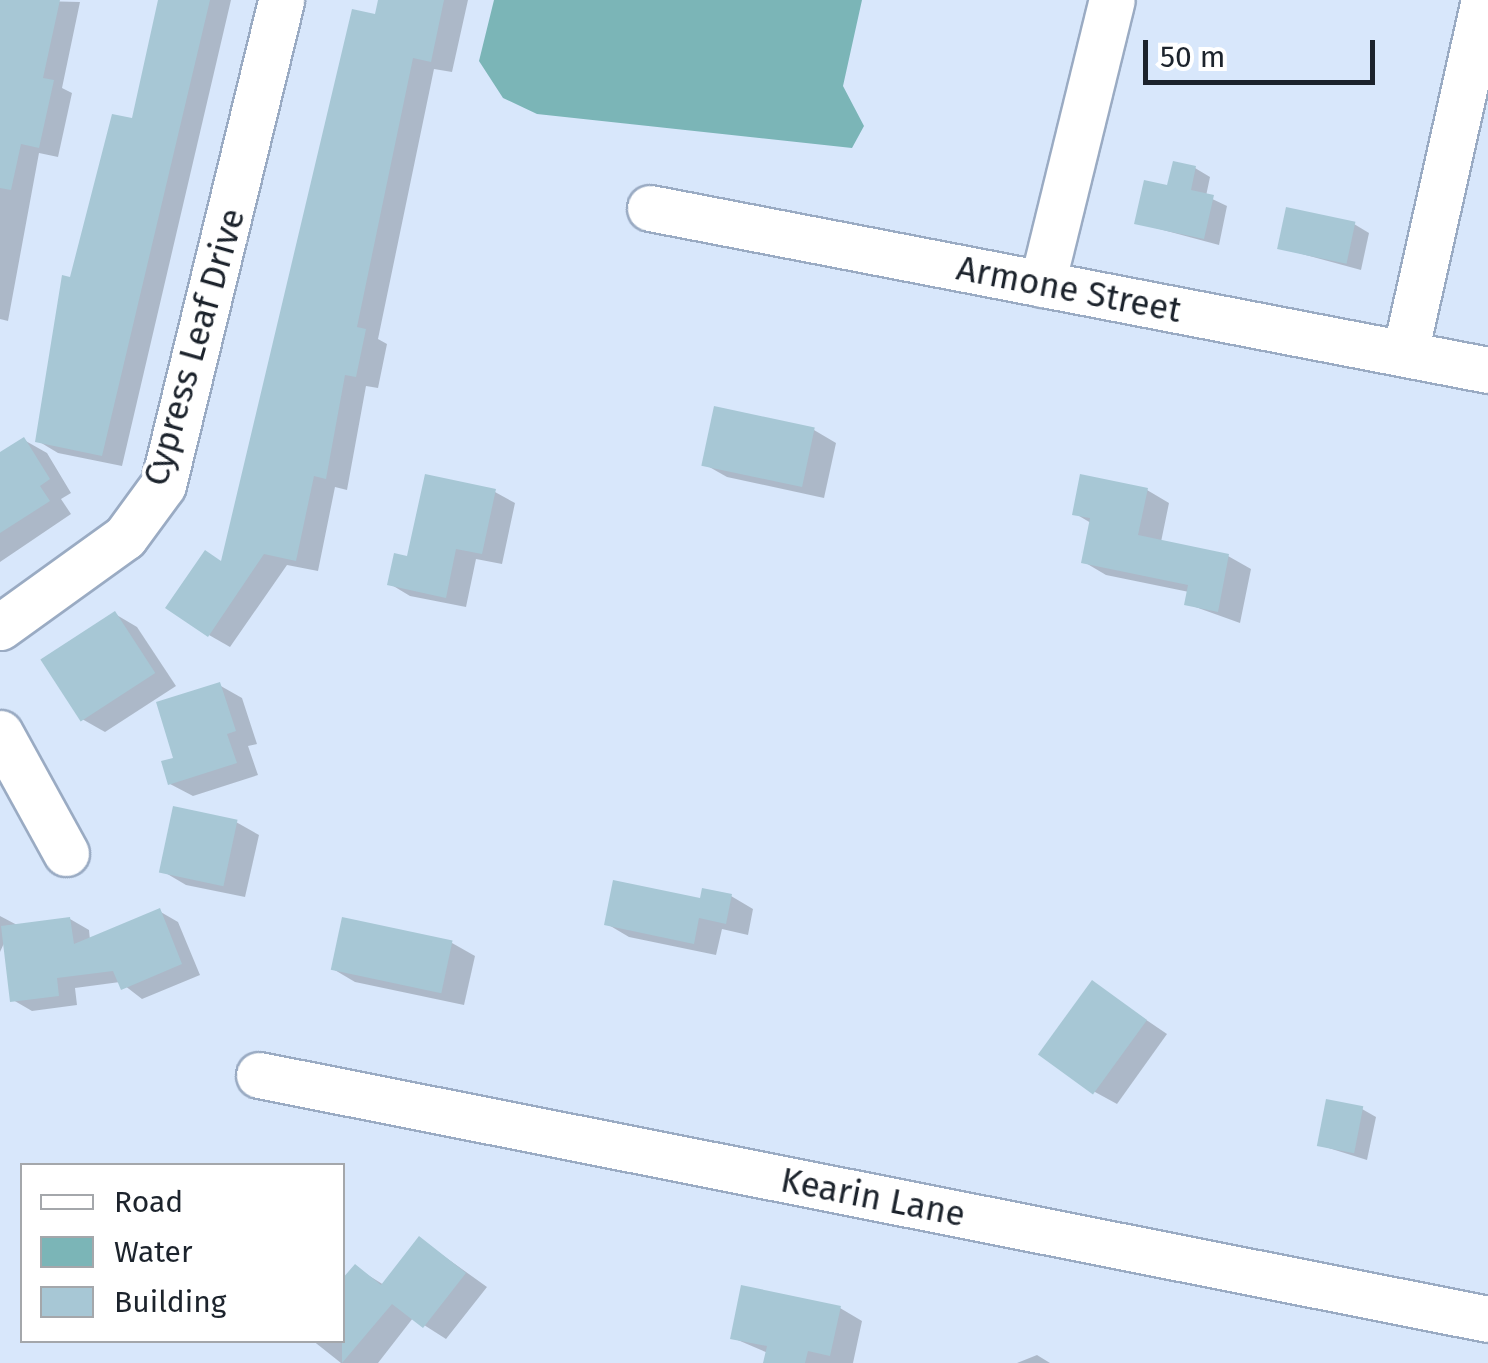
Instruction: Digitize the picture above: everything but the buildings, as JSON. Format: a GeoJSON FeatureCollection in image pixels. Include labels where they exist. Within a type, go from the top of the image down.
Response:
{"type":"FeatureCollection","features":[{"type":"Feature","properties":{"kind":"street","name":"Cypress Leaf Drive"},"geometry":{"type":"LineString","coordinates":[[0,627],[125,538],[163,485],[281,0]]}},
{"type":"Feature","properties":{"kind":"street"},"geometry":{"type":"LineString","coordinates":[[1042,284],[1112,0]]}},
{"type":"Feature","properties":{"kind":"street"},"geometry":{"type":"LineString","coordinates":[[1404,353],[1484,0]]}},
{"type":"Feature","properties":{"kind":"street","name":"Armone Street"},"geometry":{"type":"LineString","coordinates":[[650,208],[1488,370]]}},
{"type":"Feature","properties":{"kind":"street"},"geometry":{"type":"LineString","coordinates":[[0,732],[66,852]]}},
{"type":"Feature","properties":{"kind":"street","name":"Kearin Lane"},"geometry":{"type":"LineString","coordinates":[[258,1076],[1488,1318]]}},
{"type":"Feature","properties":{"kind":"water"},"geometry":{"type":"Polygon","coordinates":[[[494,0],[862,0],[843,86],[864,126],[852,148],[537,114],[503,98],[479,61],[494,0]]]}}]}
